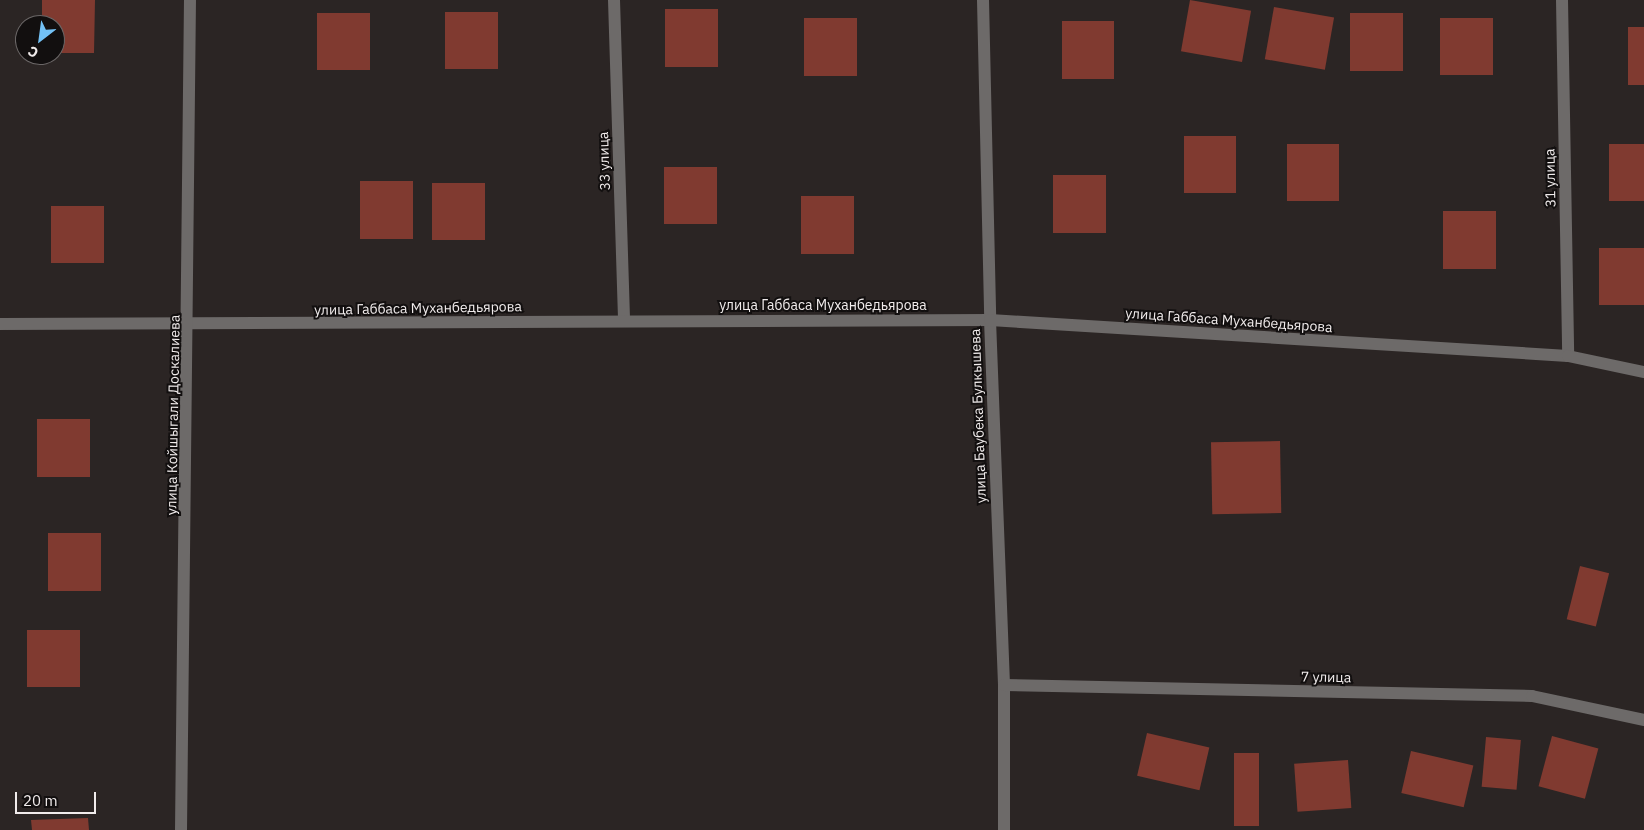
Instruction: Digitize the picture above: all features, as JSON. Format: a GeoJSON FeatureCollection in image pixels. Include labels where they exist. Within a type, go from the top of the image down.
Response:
{"type":"FeatureCollection","features":[{"type":"Feature","properties":{"kind":"street","name":"улица Койшыгали Доскалиева"},"geometry":{"type":"LineString","coordinates":[[182,830],[190,325],[190,0]]}},
{"type":"Feature","properties":{"kind":"street","name":"33 улица"},"geometry":{"type":"LineString","coordinates":[[614,0],[624,320]]}},
{"type":"Feature","properties":{"kind":"street","name":"улица Баубека Булкышева"},"geometry":{"type":"LineString","coordinates":[[984,0],[990,320],[1004,685],[1004,830]]}},
{"type":"Feature","properties":{"kind":"street","name":"31 улица"},"geometry":{"type":"LineString","coordinates":[[1562,0],[1568,356]]}},
{"type":"Feature","properties":{"kind":"street","name":"улица Габбаса Муханбедьярова"},"geometry":{"type":"LineString","coordinates":[[0,324],[190,325],[624,320],[990,320],[1568,356],[1644,372]]}},
{"type":"Feature","properties":{"kind":"street","name":"7 улица"},"geometry":{"type":"LineString","coordinates":[[1004,685],[1532,696],[1644,720]]}},
{"type":"Feature","properties":{"kind":"building"},"geometry":{"type":"Polygon","coordinates":[[[42,0],[95,0],[94,53],[65,53],[65,15],[42,15],[42,0]]]}},
{"type":"Feature","properties":{"kind":"building"},"geometry":{"type":"Polygon","coordinates":[[[1190,0],[1251,11],[1242,62],[1181,51],[1190,0]]]}},
{"type":"Feature","properties":{"kind":"building"},"geometry":{"type":"Polygon","coordinates":[[[1274,7],[1334,18],[1325,70],[1265,59],[1274,7]]]}},
{"type":"Feature","properties":{"kind":"building"},"geometry":{"type":"Polygon","coordinates":[[[665,9],[718,9],[718,67],[665,67],[665,9]]]}},
{"type":"Feature","properties":{"kind":"building"},"geometry":{"type":"Polygon","coordinates":[[[445,12],[498,12],[498,69],[445,69],[445,12]]]}},
{"type":"Feature","properties":{"kind":"building"},"geometry":{"type":"Polygon","coordinates":[[[317,13],[370,13],[370,70],[317,70],[317,13]]]}},
{"type":"Feature","properties":{"kind":"building"},"geometry":{"type":"Polygon","coordinates":[[[1350,13],[1403,13],[1403,71],[1350,71],[1350,13]]]}},
{"type":"Feature","properties":{"kind":"building"},"geometry":{"type":"Polygon","coordinates":[[[804,18],[857,18],[857,76],[804,76],[804,18]]]}},
{"type":"Feature","properties":{"kind":"building"},"geometry":{"type":"Polygon","coordinates":[[[1440,18],[1493,18],[1493,75],[1440,75],[1440,18]]]}},
{"type":"Feature","properties":{"kind":"building"},"geometry":{"type":"Polygon","coordinates":[[[1062,21],[1114,21],[1114,79],[1062,79],[1062,21]]]}},
{"type":"Feature","properties":{"kind":"building"},"geometry":{"type":"Polygon","coordinates":[[[1628,27],[1644,27],[1644,85],[1628,85],[1628,27]]]}},
{"type":"Feature","properties":{"kind":"building"},"geometry":{"type":"Polygon","coordinates":[[[1184,136],[1236,136],[1236,193],[1184,193],[1184,136]]]}},
{"type":"Feature","properties":{"kind":"building"},"geometry":{"type":"Polygon","coordinates":[[[1287,144],[1339,144],[1339,201],[1287,201],[1287,144]]]}},
{"type":"Feature","properties":{"kind":"building"},"geometry":{"type":"Polygon","coordinates":[[[1609,144],[1644,144],[1644,201],[1609,201],[1609,144]]]}},
{"type":"Feature","properties":{"kind":"building"},"geometry":{"type":"Polygon","coordinates":[[[664,167],[717,167],[717,224],[664,224],[664,167]]]}},
{"type":"Feature","properties":{"kind":"building"},"geometry":{"type":"Polygon","coordinates":[[[1053,175],[1106,175],[1106,233],[1053,233],[1053,175]]]}},
{"type":"Feature","properties":{"kind":"building"},"geometry":{"type":"Polygon","coordinates":[[[360,181],[413,181],[413,239],[360,239],[360,181]]]}},
{"type":"Feature","properties":{"kind":"building"},"geometry":{"type":"Polygon","coordinates":[[[432,183],[485,183],[485,240],[432,240],[432,183]]]}},
{"type":"Feature","properties":{"kind":"building"},"geometry":{"type":"Polygon","coordinates":[[[801,196],[854,196],[854,254],[801,254],[801,196]]]}},
{"type":"Feature","properties":{"kind":"building"},"geometry":{"type":"Polygon","coordinates":[[[51,206],[104,206],[104,263],[51,263],[51,206]]]}},
{"type":"Feature","properties":{"kind":"building"},"geometry":{"type":"Polygon","coordinates":[[[1443,211],[1496,211],[1496,269],[1443,269],[1443,211]]]}},
{"type":"Feature","properties":{"kind":"building"},"geometry":{"type":"Polygon","coordinates":[[[1599,248],[1644,248],[1644,305],[1599,305],[1599,248]]]}},
{"type":"Feature","properties":{"kind":"building"},"geometry":{"type":"Polygon","coordinates":[[[37,419],[90,419],[90,477],[37,477],[37,419]]]}},
{"type":"Feature","properties":{"kind":"building"},"geometry":{"type":"Polygon","coordinates":[[[1280,441],[1281,513],[1212,514],[1211,442],[1280,441]]]}},
{"type":"Feature","properties":{"kind":"building"},"geometry":{"type":"Polygon","coordinates":[[[48,533],[101,533],[101,591],[48,591],[48,533]]]}},
{"type":"Feature","properties":{"kind":"building"},"geometry":{"type":"Polygon","coordinates":[[[1580,566],[1609,573],[1596,627],[1567,619],[1580,566]]]}},
{"type":"Feature","properties":{"kind":"building"},"geometry":{"type":"Polygon","coordinates":[[[27,630],[80,630],[80,687],[27,687],[27,630]]]}},
{"type":"Feature","properties":{"kind":"building"},"geometry":{"type":"Polygon","coordinates":[[[1147,733],[1209,747],[1199,790],[1137,776],[1147,733]]]}},
{"type":"Feature","properties":{"kind":"building"},"geometry":{"type":"Polygon","coordinates":[[[1552,736],[1598,748],[1585,799],[1539,786],[1552,736]]]}},
{"type":"Feature","properties":{"kind":"building"},"geometry":{"type":"Polygon","coordinates":[[[1486,737],[1521,740],[1517,790],[1482,787],[1486,737]]]}},
{"type":"Feature","properties":{"kind":"building"},"geometry":{"type":"Polygon","coordinates":[[[1411,751],[1473,765],[1464,807],[1401,793],[1411,751]]]}},
{"type":"Feature","properties":{"kind":"building"},"geometry":{"type":"Polygon","coordinates":[[[1234,753],[1259,753],[1259,826],[1234,826],[1234,753]]]}},
{"type":"Feature","properties":{"kind":"building"},"geometry":{"type":"Polygon","coordinates":[[[1348,760],[1351,808],[1297,812],[1294,764],[1348,760]]]}},
{"type":"Feature","properties":{"kind":"building"},"geometry":{"type":"Polygon","coordinates":[[[88,818],[89,830],[32,830],[31,820],[88,818]]]}}]}
